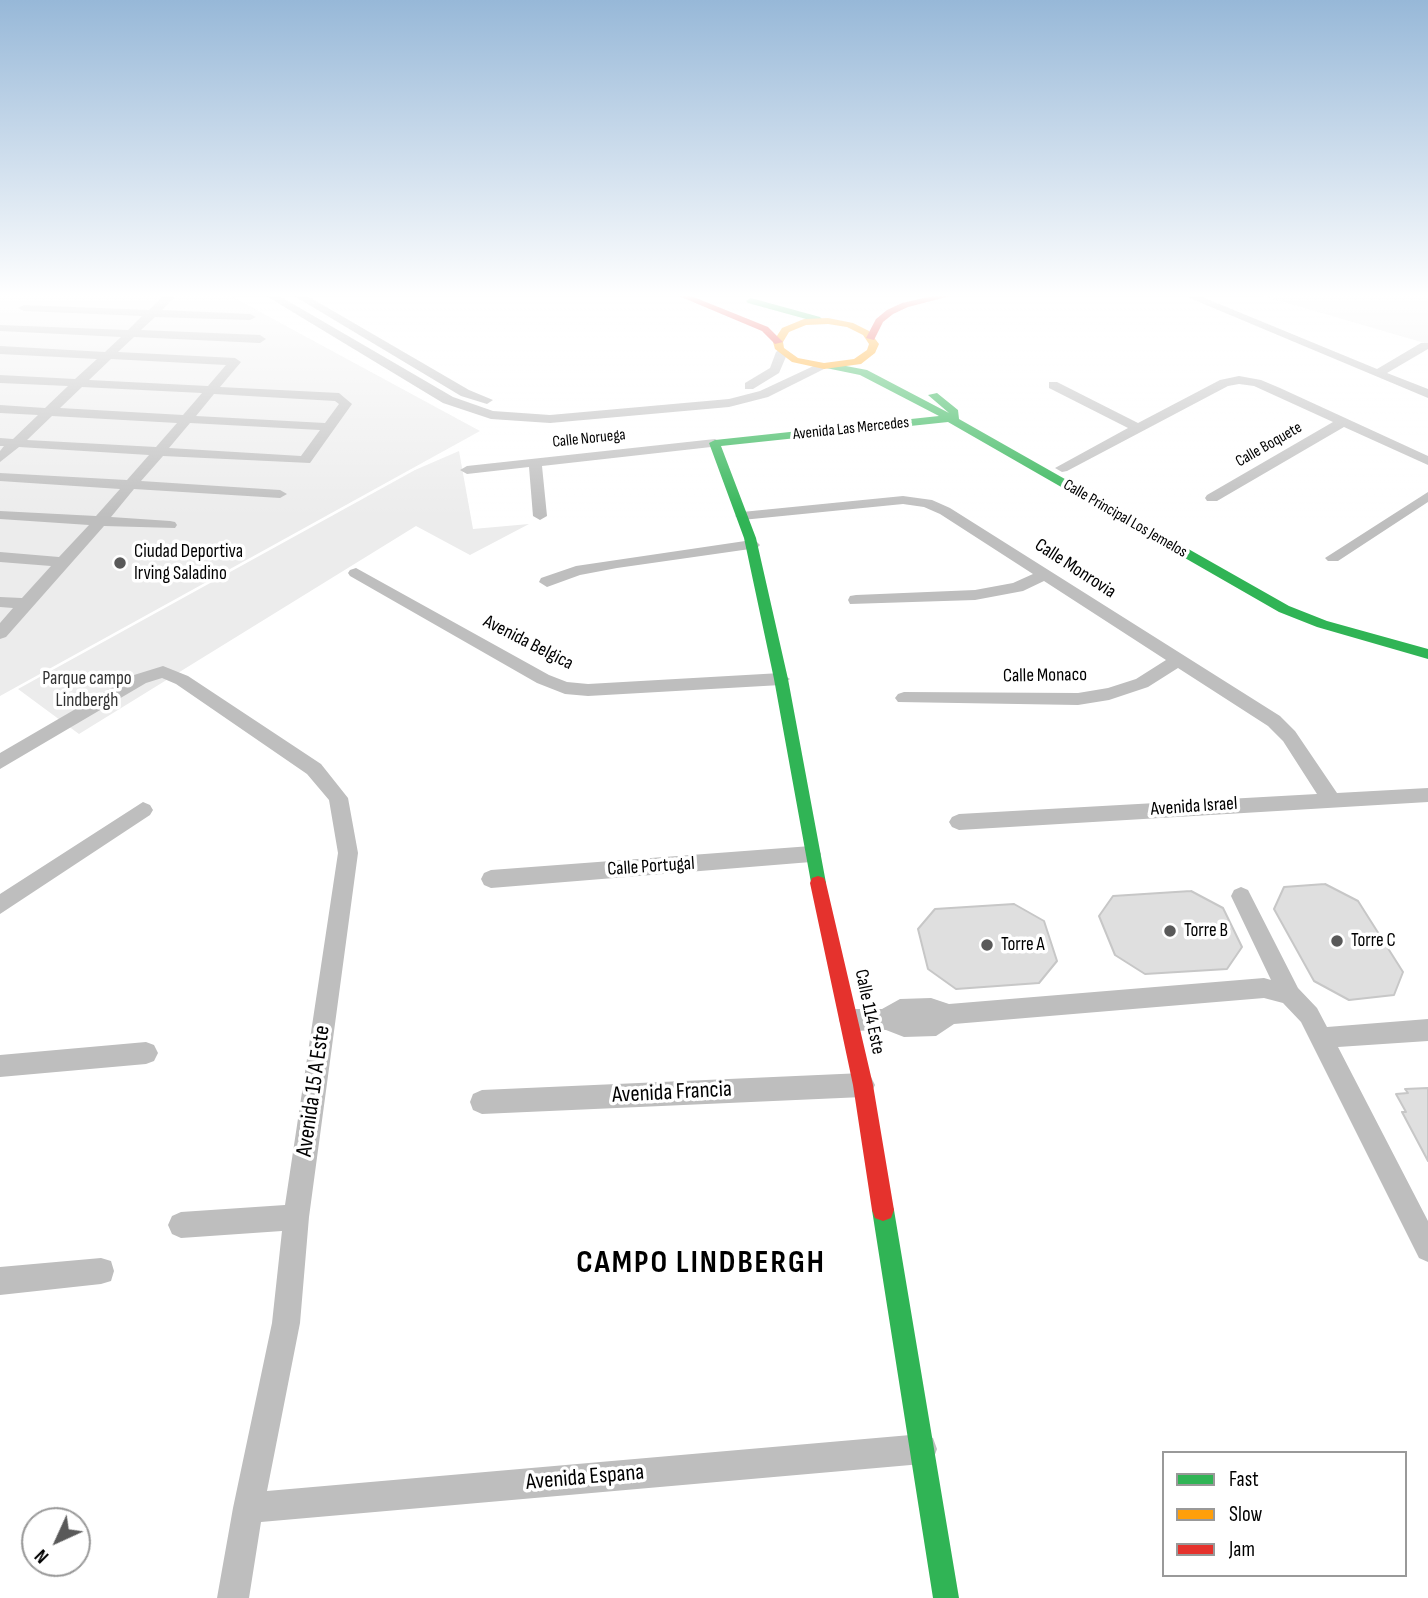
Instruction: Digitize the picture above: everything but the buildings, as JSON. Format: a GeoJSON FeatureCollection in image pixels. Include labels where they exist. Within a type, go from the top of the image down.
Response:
{"type":"FeatureCollection","features":[{"type":"Feature","properties":{"kind":"main road","name":"Calle Principal Los Jemelos"},"geometry":{"type":"LineString","coordinates":[[848,369],[874,377],[1284,609],[1322,624],[1428,654]]}},
{"type":"Feature","properties":{"kind":"main road","name":"Calle Principal Los Jemelos"},"geometry":{"type":"LineString","coordinates":[[887,369],[1292,594],[1328,609],[1428,637]]}},
{"type":"Feature","properties":{"kind":"main road"},"geometry":{"type":"LineString","coordinates":[[933,395],[956,415],[950,419]]}},
{"type":"Feature","properties":{"kind":"main road","name":"Avenida Las Mercedes"},"geometry":{"type":"LineString","coordinates":[[715,443],[950,419]]}},
{"type":"Feature","properties":{"kind":"main road"},"geometry":{"type":"LineString","coordinates":[[982,437],[987,431],[998,432]]}},
{"type":"Feature","properties":{"kind":"main road","name":"Calle 114 Este"},"geometry":{"type":"LineString","coordinates":[[715,443],[751,545],[780,678],[811,854],[850,1020],[863,1085],[946,1598]]}},
{"type":"Feature","properties":{"kind":"main road"},"geometry":{"type":"LineString","coordinates":[[1030,465],[1062,468],[1068,487]]}},
{"type":"Feature","properties":{"kind":"street"},"geometry":{"type":"LineString","coordinates":[[0,458],[94,369]]}},
{"type":"Feature","properties":{"kind":"street"},"geometry":{"type":"LineString","coordinates":[[0,633],[100,521],[229,369]]}},
{"type":"Feature","properties":{"kind":"street"},"geometry":{"type":"LineString","coordinates":[[395,369],[448,400],[492,415],[550,419],[729,402],[754,397],[821,369]]}},
{"type":"Feature","properties":{"kind":"street"},"geometry":{"type":"LineString","coordinates":[[423,369],[465,393],[495,403],[551,409],[741,389],[770,376],[776,369]]}},
{"type":"Feature","properties":{"kind":"street"},"geometry":{"type":"LineString","coordinates":[[1367,369],[1428,394]]}},
{"type":"Feature","properties":{"kind":"street"},"geometry":{"type":"LineString","coordinates":[[1378,373],[1386,369]]}},
{"type":"Feature","properties":{"kind":"street"},"geometry":{"type":"LineString","coordinates":[[0,379],[339,397],[346,404],[304,460],[0,442]]}},
{"type":"Feature","properties":{"kind":"street"},"geometry":{"type":"LineString","coordinates":[[1062,468],[1224,383],[1239,380],[1257,383],[1276,391],[1428,461]]}},
{"type":"Feature","properties":{"kind":"street"},"geometry":{"type":"LineString","coordinates":[[1054,385],[1139,429]]}},
{"type":"Feature","properties":{"kind":"street"},"geometry":{"type":"LineString","coordinates":[[0,409],[329,427]]}},
{"type":"Feature","properties":{"kind":"street","name":"Calle Boquete"},"geometry":{"type":"LineString","coordinates":[[1212,498],[1343,422]]}},
{"type":"Feature","properties":{"kind":"street","name":"Calle Noruega"},"geometry":{"type":"LineString","coordinates":[[467,470],[715,443]]}},
{"type":"Feature","properties":{"kind":"street"},"geometry":{"type":"LineString","coordinates":[[535,462],[540,516]]}},
{"type":"Feature","properties":{"kind":"street"},"geometry":{"type":"LineString","coordinates":[[0,477],[280,494]]}},
{"type":"Feature","properties":{"kind":"street"},"geometry":{"type":"LineString","coordinates":[[1333,558],[1428,496]]}},
{"type":"Feature","properties":{"kind":"street","name":"Calle Monrovia"},"geometry":{"type":"LineString","coordinates":[[742,516],[903,500],[927,503],[946,511],[1274,721],[1289,736],[1332,799]]}},
{"type":"Feature","properties":{"kind":"street"},"geometry":{"type":"LineString","coordinates":[[0,515],[170,524]]}},
{"type":"Feature","properties":{"kind":"street"},"geometry":{"type":"LineString","coordinates":[[547,582],[576,571],[617,563],[751,545]]}},
{"type":"Feature","properties":{"kind":"street"},"geometry":{"type":"LineString","coordinates":[[0,557],[63,562]]}},
{"type":"Feature","properties":{"kind":"street","name":"Avenida Belgica"},"geometry":{"type":"LineString","coordinates":[[356,573],[543,679],[565,688],[588,690],[780,678]]}},
{"type":"Feature","properties":{"kind":"street"},"geometry":{"type":"LineString","coordinates":[[856,600],[975,595],[1017,587],[1045,575]]}},
{"type":"Feature","properties":{"kind":"street"},"geometry":{"type":"LineString","coordinates":[[0,603],[26,604]]}},
{"type":"Feature","properties":{"kind":"street","name":"Calle Monaco"},"geometry":{"type":"LineString","coordinates":[[904,698],[1078,699],[1109,694],[1142,683],[1178,660]]}},
{"type":"Feature","properties":{"kind":"street","name":"Avenida 15 A Este"},"geometry":{"type":"LineString","coordinates":[[0,762],[140,679],[163,672],[182,680],[314,769],[338,799],[348,853],[296,1217],[286,1323],[248,1508],[233,1598]]}},
{"type":"Feature","properties":{"kind":"street","name":"Avenida Israel"},"geometry":{"type":"LineString","coordinates":[[959,822],[1428,794]]}},
{"type":"Feature","properties":{"kind":"street"},"geometry":{"type":"LineString","coordinates":[[0,905],[143,810]]}},
{"type":"Feature","properties":{"kind":"street","name":"Calle Portugal"},"geometry":{"type":"LineString","coordinates":[[491,879],[811,854]]}},
{"type":"Feature","properties":{"kind":"street"},"geometry":{"type":"LineString","coordinates":[[1241,896],[1290,995],[1309,1015],[1426,1240]]}},
{"type":"Feature","properties":{"kind":"street"},"geometry":{"type":"LineString","coordinates":[[850,1020],[886,1019],[904,1026],[936,1025],[949,1014],[1264,988],[1290,995]]}},
{"type":"Feature","properties":{"kind":"street"},"geometry":{"type":"LineString","coordinates":[[1320,1038],[1428,1030]]}},
{"type":"Feature","properties":{"kind":"street"},"geometry":{"type":"LineString","coordinates":[[0,1066],[146,1052]]}},
{"type":"Feature","properties":{"kind":"street","name":"Avenida Francia"},"geometry":{"type":"LineString","coordinates":[[482,1102],[863,1085]]}},
{"type":"Feature","properties":{"kind":"street"},"geometry":{"type":"LineString","coordinates":[[181,1225],[296,1217]]}},
{"type":"Feature","properties":{"kind":"street"},"geometry":{"type":"LineString","coordinates":[[0,1281],[101,1271]]}},
{"type":"Feature","properties":{"kind":"street","name":"Avenida Espana"},"geometry":{"type":"LineString","coordinates":[[248,1508],[922,1448]]}},
{"type":"Feature","properties":{"kind":"green space","name":"Ciudad Deportiva Irving Saladino"},"geometry":{"type":"Polygon","coordinates":[[[0,369],[365,369],[480,431],[0,696],[0,369]]]}},
{"type":"Feature","properties":{"kind":"green space","name":"Parque campo Lindbergh"},"geometry":{"type":"Polygon","coordinates":[[[459,451],[473,529],[529,524],[470,555],[416,526],[79,734],[18,689],[415,470],[459,451]]]}},
{"type":"Feature","properties":{"kind":"traffic: fast"},"geometry":{"type":"LineString","coordinates":[[844,369],[863,372],[893,386],[1284,609],[1322,624],[1428,654]]}},
{"type":"Feature","properties":{"kind":"traffic: fast"},"geometry":{"type":"LineString","coordinates":[[818,883],[781,679],[750,538],[715,443],[954,418],[954,412],[933,395]]}},
{"type":"Feature","properties":{"kind":"traffic: fast"},"geometry":{"type":"LineString","coordinates":[[883,1210],[946,1598]]}},
{"type":"Feature","properties":{"kind":"traffic: jam"},"geometry":{"type":"LineString","coordinates":[[818,883],[863,1085],[883,1210]]}},
{"type":"Feature","properties":{"kind":"place","name":"Ciudad Deportiva Irving Saladino"},"geometry":{"type":"Point","coordinates":[120,563]}},
{"type":"Feature","properties":{"kind":"place","name":"Torre B"},"geometry":{"type":"Point","coordinates":[1170,931]}},
{"type":"Feature","properties":{"kind":"place","name":"Torre C"},"geometry":{"type":"Point","coordinates":[1337,941]}},
{"type":"Feature","properties":{"kind":"place","name":"Torre A"},"geometry":{"type":"Point","coordinates":[987,945]}},
{"type":"Feature","properties":{"kind":"district","name":"CAMPO LINDBERGH"},"geometry":{"type":"Point","coordinates":[701,1264]}}]}
